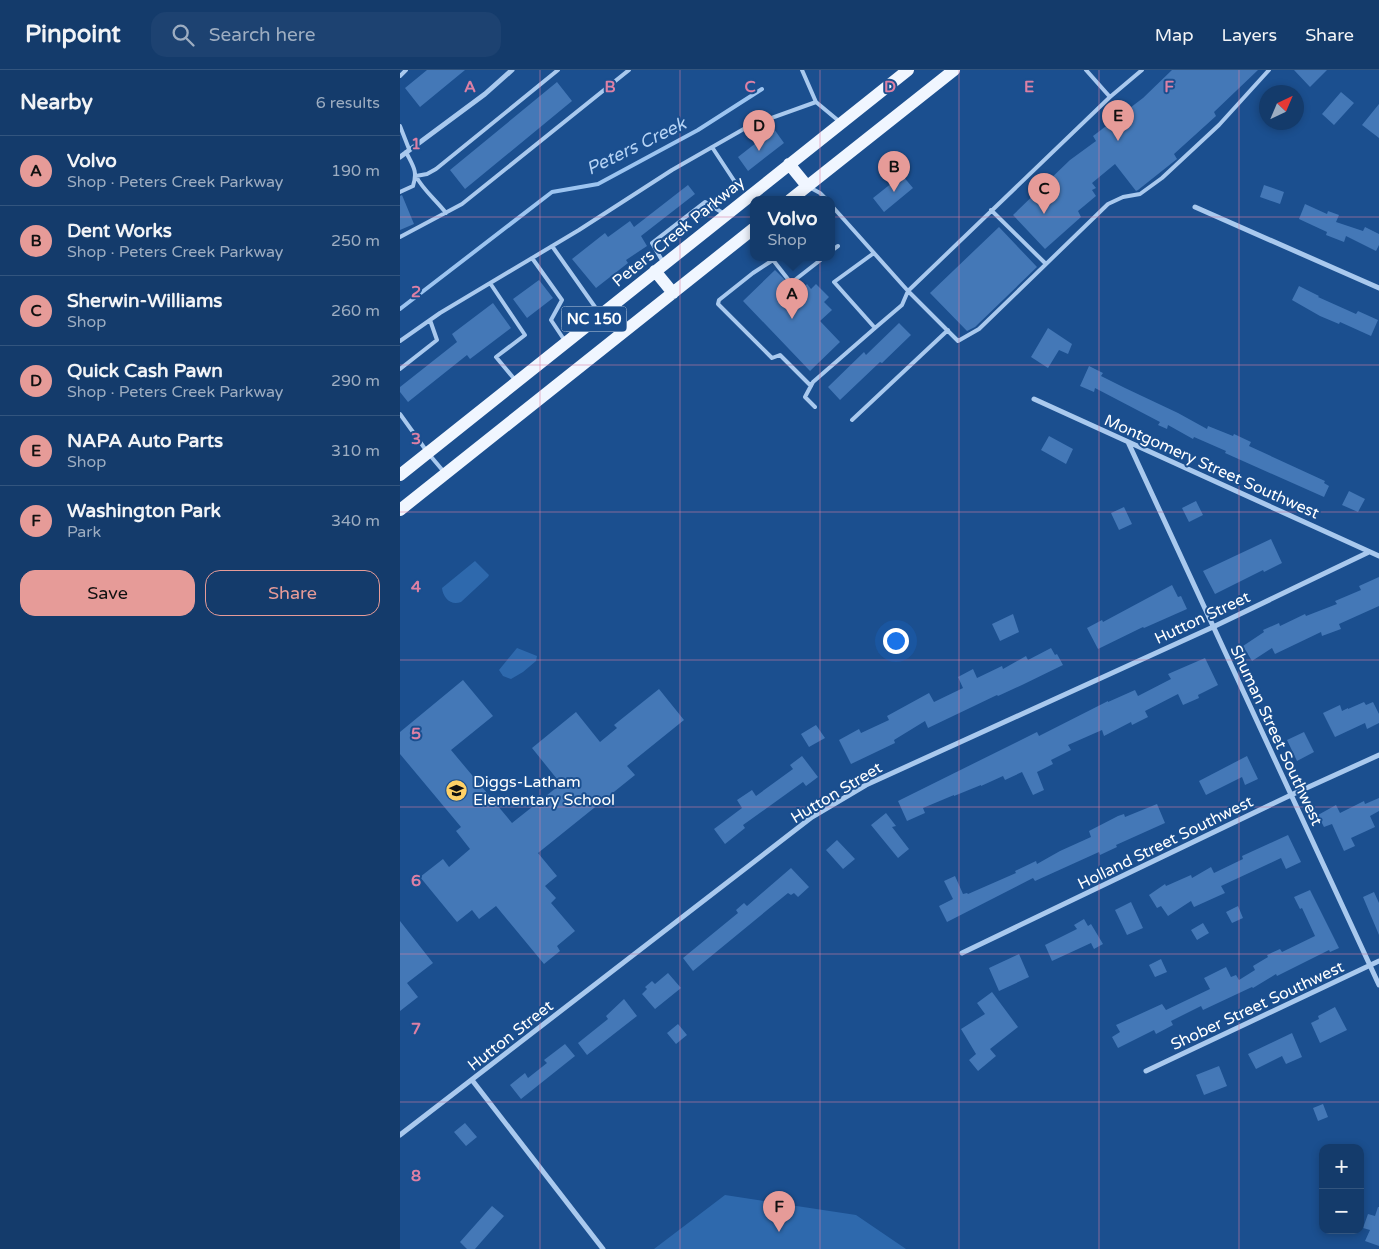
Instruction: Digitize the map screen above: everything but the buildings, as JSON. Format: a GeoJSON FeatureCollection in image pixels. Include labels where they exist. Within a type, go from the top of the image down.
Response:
{"type":"FeatureCollection","features":[{"type":"Feature","properties":{"kind":"main road","name":"Peters Creek Parkway"},"geometry":{"type":"LineString","coordinates":[[400,476],[908,70]]}},
{"type":"Feature","properties":{"kind":"main road"},"geometry":{"type":"LineString","coordinates":[[795,196],[954,70]]}},
{"type":"Feature","properties":{"kind":"main road"},"geometry":{"type":"LineString","coordinates":[[789,164],[807,186]]}},
{"type":"Feature","properties":{"kind":"main road","name":"NC 150"},"geometry":{"type":"LineString","coordinates":[[400,510],[750,231]]}},
{"type":"Feature","properties":{"kind":"main road"},"geometry":{"type":"LineString","coordinates":[[660,267],[673,293]]}},
{"type":"Feature","properties":{"kind":"street"},"geometry":{"type":"LineString","coordinates":[[400,157],[485,94],[512,70]]}},
{"type":"Feature","properties":{"kind":"street"},"geometry":{"type":"LineString","coordinates":[[1195,207],[1379,288]]}},
{"type":"Feature","properties":{"kind":"street","name":"Montgomery Street Southwest"},"geometry":{"type":"LineString","coordinates":[[1034,399],[1379,556]]}},
{"type":"Feature","properties":{"kind":"street","name":"Shuman Street Southwest"},"geometry":{"type":"LineString","coordinates":[[1128,442],[1379,985]]}},
{"type":"Feature","properties":{"kind":"street","name":"Hutton Street"},"geometry":{"type":"LineString","coordinates":[[400,1135],[812,817],[866,785],[1213,627],[1369,552]]}},
{"type":"Feature","properties":{"kind":"street","name":"Holland Street Southwest"},"geometry":{"type":"LineString","coordinates":[[962,952],[1379,755]]}},
{"type":"Feature","properties":{"kind":"street","name":"Shober Street Southwest"},"geometry":{"type":"LineString","coordinates":[[1146,1071],[1379,961]]}},
{"type":"Feature","properties":{"kind":"street"},"geometry":{"type":"LineString","coordinates":[[472,1080],[603,1249]]}},
{"type":"Feature","properties":{"kind":"lane"},"geometry":{"type":"LineString","coordinates":[[400,76],[406,70]]}},
{"type":"Feature","properties":{"kind":"lane"},"geometry":{"type":"LineString","coordinates":[[416,176],[427,174],[436,169],[558,70]]}},
{"type":"Feature","properties":{"kind":"lane"},"geometry":{"type":"LineString","coordinates":[[400,238],[462,204],[629,70]]}},
{"type":"Feature","properties":{"kind":"lane"},"geometry":{"type":"LineString","coordinates":[[802,70],[816,102],[840,123]]}},
{"type":"Feature","properties":{"kind":"lane"},"geometry":{"type":"LineString","coordinates":[[1086,70],[1110,97]]}},
{"type":"Feature","properties":{"kind":"lane"},"geometry":{"type":"LineString","coordinates":[[815,407],[805,397],[813,382],[902,305],[908,291],[1110,97],[1142,70]]}},
{"type":"Feature","properties":{"kind":"lane"},"geometry":{"type":"LineString","coordinates":[[836,211],[908,291],[958,340],[980,329],[1108,204],[1123,197],[1140,194],[1176,166],[1219,125],[1269,70]]}},
{"type":"Feature","properties":{"kind":"lane"},"geometry":{"type":"LineString","coordinates":[[400,341],[430,320],[712,147],[749,126],[816,102]]}},
{"type":"Feature","properties":{"kind":"lane"},"geometry":{"type":"LineString","coordinates":[[400,126],[420,185],[430,193],[446,213]]}},
{"type":"Feature","properties":{"kind":"lane"},"geometry":{"type":"LineString","coordinates":[[712,147],[735,182]]}},
{"type":"Feature","properties":{"kind":"lane"},"geometry":{"type":"LineString","coordinates":[[400,192],[412,186],[416,176]]}},
{"type":"Feature","properties":{"kind":"lane"},"geometry":{"type":"LineString","coordinates":[[807,186],[823,196]]}},
{"type":"Feature","properties":{"kind":"lane"},"geometry":{"type":"LineString","coordinates":[[660,267],[652,243],[705,202],[725,215]]}},
{"type":"Feature","properties":{"kind":"lane"},"geometry":{"type":"LineString","coordinates":[[991,210],[1046,264]]}},
{"type":"Feature","properties":{"kind":"lane"},"geometry":{"type":"LineString","coordinates":[[552,246],[600,315]]}},
{"type":"Feature","properties":{"kind":"lane"},"geometry":{"type":"LineString","coordinates":[[874,253],[834,282],[875,328]]}},
{"type":"Feature","properties":{"kind":"lane"},"geometry":{"type":"LineString","coordinates":[[532,258],[562,300],[551,320],[566,342]]}},
{"type":"Feature","properties":{"kind":"lane"},"geometry":{"type":"LineString","coordinates":[[772,261],[753,273],[719,300],[718,304],[772,358],[780,356],[811,386]]}},
{"type":"Feature","properties":{"kind":"lane"},"geometry":{"type":"LineString","coordinates":[[776,261],[791,283],[819,261]]}},
{"type":"Feature","properties":{"kind":"lane"},"geometry":{"type":"LineString","coordinates":[[490,283],[526,335],[496,357],[517,382]]}},
{"type":"Feature","properties":{"kind":"lane"},"geometry":{"type":"LineString","coordinates":[[400,369],[438,340],[430,320]]}},
{"type":"Feature","properties":{"kind":"lane"},"geometry":{"type":"LineString","coordinates":[[852,420],[948,330]]}},
{"type":"Feature","properties":{"kind":"lane"},"geometry":{"type":"LineString","coordinates":[[400,414],[428,453],[446,474]]}},
{"type":"Feature","properties":{"kind":"shaded area"},"geometry":{"type":"Polygon","coordinates":[[[475,561],[489,575],[488,577],[461,602],[451,602],[444,595],[442,588],[475,561]]]}},
{"type":"Feature","properties":{"kind":"shaded area"},"geometry":{"type":"Polygon","coordinates":[[[517,648],[537,656],[536,661],[511,679],[503,676],[499,670],[517,648]]]}},
{"type":"Feature","properties":{"kind":"shaded area"},"geometry":{"type":"Polygon","coordinates":[[[725,1195],[856,1215],[906,1249],[654,1249],[725,1195]]]}},
{"type":"Feature","properties":{"kind":"waterway","name":"Peters Creek"},"geometry":{"type":"LineString","coordinates":[[400,309],[552,192],[598,184],[698,130],[762,89]]}},
{"type":"Feature","properties":{"kind":"place","name":"NAPA Auto Parts"},"geometry":{"type":"Point","coordinates":[1118,141]}},
{"type":"Feature","properties":{"kind":"place","name":"Quick Cash Pawn"},"geometry":{"type":"Point","coordinates":[759,151]}},
{"type":"Feature","properties":{"kind":"place","name":"Dent Works"},"geometry":{"type":"Point","coordinates":[894,192]}},
{"type":"Feature","properties":{"kind":"place","name":"Sherwin-Williams"},"geometry":{"type":"Point","coordinates":[1044,214]}},
{"type":"Feature","properties":{"kind":"place","name":"Volvo"},"geometry":{"type":"Point","coordinates":[792,319]}},
{"type":"Feature","properties":{"kind":"place","name":"Diggs-Latham Elementary School"},"geometry":{"type":"Point","coordinates":[457,790]}},
{"type":"Feature","properties":{"kind":"place","name":"Washington Park"},"geometry":{"type":"Point","coordinates":[779,1232]}}]}
